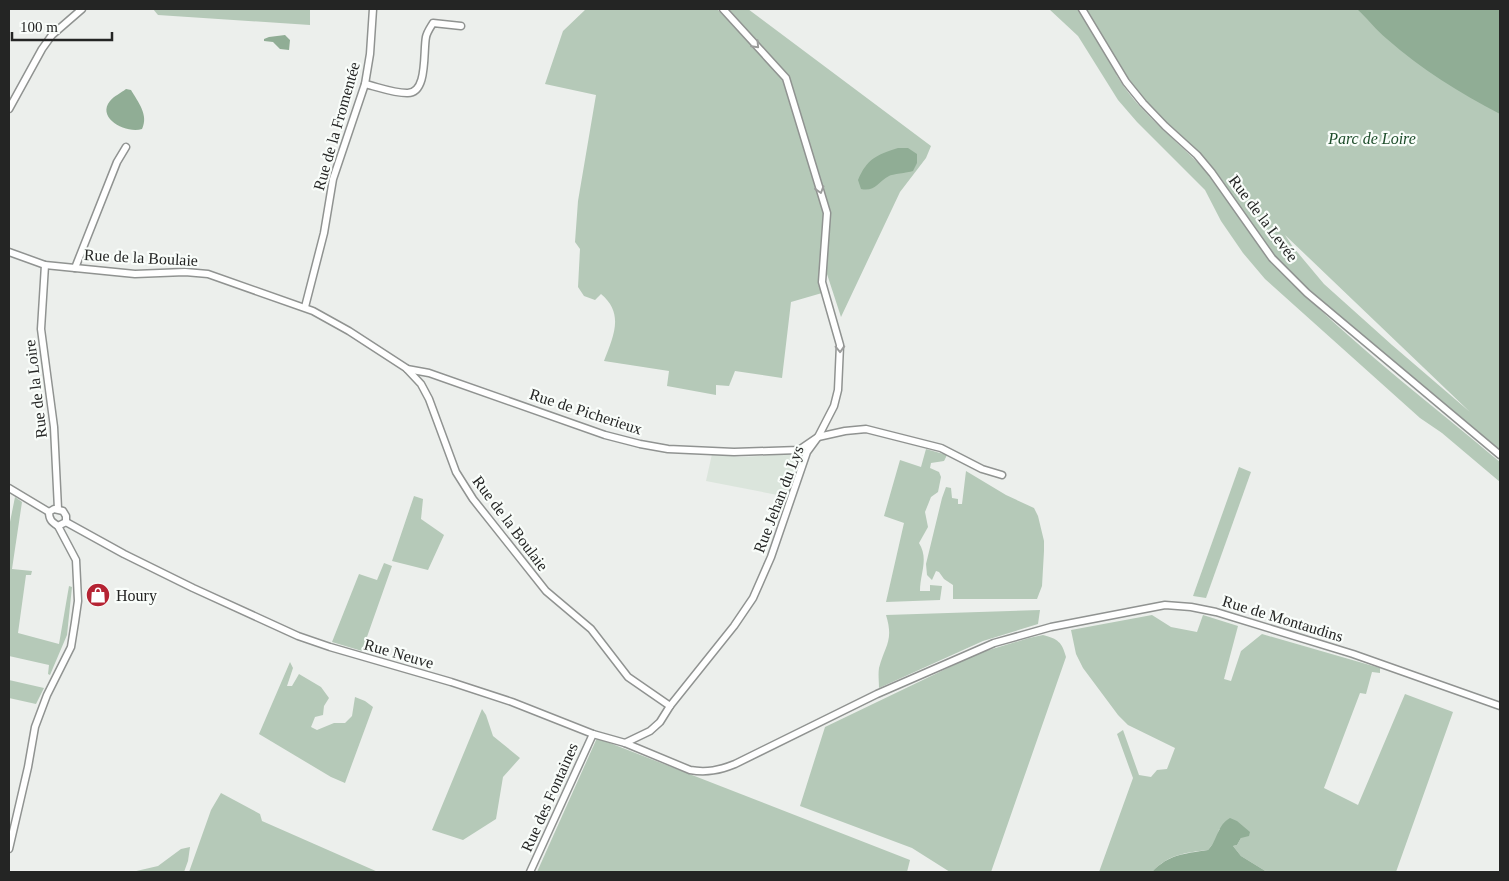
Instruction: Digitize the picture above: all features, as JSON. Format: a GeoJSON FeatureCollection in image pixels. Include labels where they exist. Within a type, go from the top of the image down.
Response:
{"type":"FeatureCollection","features":[{"type":"Feature","properties":{"kind":"street"},"geometry":{"type":"LineString","coordinates":[[9,110],[42,49],[52,35],[82,9]]}},
{"type":"Feature","properties":{"kind":"street","name":"Rue de la Fromentée"},"geometry":{"type":"LineString","coordinates":[[305,307],[324,233],[333,179],[365,84],[370,54],[373,9]]}},
{"type":"Feature","properties":{"kind":"street","name":"Rue Jehan du Lys"},"geometry":{"type":"LineString","coordinates":[[625,743],[650,731],[660,722],[670,706],[734,626],[753,598],[771,557],[807,452],[818,437],[834,406],[838,390],[840,344],[822,282],[827,213],[786,78],[723,9]]}},
{"type":"Feature","properties":{"kind":"street","name":"Rue de la Levée"},"geometry":{"type":"LineString","coordinates":[[1082,9],[1126,82],[1143,103],[1197,155],[1212,173],[1272,258],[1307,294],[1500,455]]}},
{"type":"Feature","properties":{"kind":"street"},"geometry":{"type":"LineString","coordinates":[[365,84],[406,94],[414,93],[419,89],[426,36],[433,23],[461,26]]}},
{"type":"Feature","properties":{"kind":"street"},"geometry":{"type":"LineString","coordinates":[[75,268],[117,162],[126,147]]}},
{"type":"Feature","properties":{"kind":"street","name":"Rue de la Boulaie"},"geometry":{"type":"LineString","coordinates":[[9,252],[45,266],[135,274],[185,272],[208,274],[305,307],[343,327],[406,368],[423,387],[456,472],[473,499],[546,591],[591,628],[628,677],[670,706]]}},
{"type":"Feature","properties":{"kind":"street","name":"Rue de la Loire"},"geometry":{"type":"LineString","coordinates":[[45,266],[41,329],[54,427],[58,509]]}},
{"type":"Feature","properties":{"kind":"street","name":"Rue de Picherieux"},"geometry":{"type":"LineString","coordinates":[[406,368],[434,375],[605,435],[668,449],[734,452],[799,450],[818,437]]}},
{"type":"Feature","properties":{"kind":"street"},"geometry":{"type":"LineString","coordinates":[[423,387],[424,381],[430,375],[434,375]]}},
{"type":"Feature","properties":{"kind":"street"},"geometry":{"type":"LineString","coordinates":[[818,437],[866,429],[941,448],[982,469],[1002,475]]}},
{"type":"Feature","properties":{"kind":"street"},"geometry":{"type":"LineString","coordinates":[[9,488],[49,512]]}},
{"type":"Feature","properties":{"kind":"street"},"geometry":{"type":"LineString","coordinates":[[49,512],[54,509],[63,511],[66,516],[66,522],[58,526]]}},
{"type":"Feature","properties":{"kind":"street"},"geometry":{"type":"LineString","coordinates":[[9,849],[35,727],[71,647],[78,601],[76,560],[58,526],[51,522],[49,512]]}},
{"type":"Feature","properties":{"kind":"street","name":"Rue Neuve"},"geometry":{"type":"LineString","coordinates":[[66,522],[124,554],[193,588],[294,634],[330,648],[451,682],[512,702],[593,734],[625,743],[680,766],[700,772],[720,770],[736,764]]}},
{"type":"Feature","properties":{"kind":"street","name":"Rue de Montaudins"},"geometry":{"type":"LineString","coordinates":[[736,764],[886,690],[994,643],[1050,627],[1165,605],[1191,606],[1216,612],[1353,654],[1500,706]]}},
{"type":"Feature","properties":{"kind":"street","name":"Rue des Fontaines"},"geometry":{"type":"LineString","coordinates":[[530,872],[593,734]]}},
{"type":"Feature","properties":{"kind":"shaded area"},"geometry":{"type":"Polygon","coordinates":[[[1357,9],[1500,9],[1500,114],[1470,98],[1413,60],[1383,35],[1357,9]]]}},
{"type":"Feature","properties":{"kind":"shaded area"},"geometry":{"type":"Polygon","coordinates":[[[285,35],[290,40],[289,50],[280,49],[273,42],[264,41],[264,39],[269,37],[285,35]]]}},
{"type":"Feature","properties":{"kind":"shaded area"},"geometry":{"type":"Polygon","coordinates":[[[126,89],[131,90],[142,109],[144,124],[142,129],[135,130],[121,127],[110,119],[107,113],[110,101],[126,89]]]}},
{"type":"Feature","properties":{"kind":"shaded area"},"geometry":{"type":"Polygon","coordinates":[[[898,148],[908,148],[917,154],[917,163],[913,171],[891,175],[873,188],[861,189],[858,180],[869,162],[884,153],[898,148]]]}},
{"type":"Feature","properties":{"kind":"shaded area"},"geometry":{"type":"Polygon","coordinates":[[[712,454],[741,457],[794,454],[801,459],[788,497],[706,481],[712,454]]]}},
{"type":"Feature","properties":{"kind":"shaded area"},"geometry":{"type":"Polygon","coordinates":[[[1230,818],[1237,821],[1250,832],[1249,836],[1241,838],[1237,845],[1233,846],[1241,856],[1267,872],[1152,872],[1171,858],[1208,850],[1222,825],[1230,818]]]}},
{"type":"Feature","properties":{"kind":"green space"},"geometry":{"type":"Polygon","coordinates":[[[153,9],[310,9],[310,25],[158,15],[153,9]]]}},
{"type":"Feature","properties":{"kind":"green space"},"geometry":{"type":"Polygon","coordinates":[[[586,9],[717,9],[783,77],[825,215],[818,284],[822,293],[791,302],[782,378],[735,371],[729,386],[716,385],[716,395],[667,386],[669,371],[604,361],[611,343],[615,318],[613,310],[601,294],[595,300],[584,296],[578,287],[580,249],[575,242],[578,201],[596,95],[545,84],[563,31],[586,9]]]}},
{"type":"Feature","properties":{"kind":"green space"},"geometry":{"type":"Polygon","coordinates":[[[728,9],[748,9],[931,146],[926,158],[900,192],[841,317],[826,271],[830,214],[788,75],[728,9]]]}},
{"type":"Feature","properties":{"kind":"green space","name":"Parc de Loire"},"geometry":{"type":"Polygon","coordinates":[[[1049,9],[1500,9],[1500,452],[1308,291],[1267,248],[1215,173],[1116,74],[1124,87],[1146,113],[1206,171],[1261,247],[1281,271],[1360,346],[1500,462],[1500,482],[1442,433],[1420,418],[1265,279],[1243,253],[1221,221],[1205,190],[1137,122],[1118,100],[1078,36],[1049,9]],[[1285,235],[1324,284],[1470,412],[1285,235]]]}},
{"type":"Feature","properties":{"kind":"green space"},"geometry":{"type":"Polygon","coordinates":[[[926,449],[947,455],[944,461],[931,463],[930,468],[939,472],[941,477],[938,492],[931,497],[925,512],[928,527],[919,543],[924,560],[920,591],[930,591],[930,585],[942,586],[940,600],[886,602],[904,523],[884,516],[900,460],[921,467],[926,449]]]}},
{"type":"Feature","properties":{"kind":"green space"},"geometry":{"type":"Polygon","coordinates":[[[1239,467],[1251,472],[1206,598],[1193,596],[1239,467]]]}},
{"type":"Feature","properties":{"kind":"green space"},"geometry":{"type":"Polygon","coordinates":[[[966,471],[1006,495],[1034,508],[1038,516],[1044,541],[1042,586],[1037,599],[953,599],[953,585],[944,579],[939,572],[936,571],[932,580],[927,575],[926,564],[946,487],[951,488],[952,498],[958,499],[958,504],[962,504],[966,471]]]}},
{"type":"Feature","properties":{"kind":"green space"},"geometry":{"type":"Polygon","coordinates":[[[414,496],[423,499],[421,519],[444,535],[428,570],[392,561],[414,496]]]}},
{"type":"Feature","properties":{"kind":"green space"},"geometry":{"type":"Polygon","coordinates":[[[15,497],[22,502],[12,569],[32,571],[31,575],[26,575],[18,633],[59,644],[69,586],[72,587],[67,635],[50,675],[48,674],[49,665],[9,656],[9,527],[15,497]]]}},
{"type":"Feature","properties":{"kind":"green space"},"geometry":{"type":"Polygon","coordinates":[[[384,563],[392,566],[362,651],[332,642],[359,574],[377,580],[384,563]]]}},
{"type":"Feature","properties":{"kind":"green space"},"geometry":{"type":"Polygon","coordinates":[[[1040,610],[1038,624],[983,641],[879,688],[879,668],[889,637],[886,615],[1040,610]]]}},
{"type":"Feature","properties":{"kind":"green space"},"geometry":{"type":"Polygon","coordinates":[[[1152,615],[1171,627],[1197,632],[1203,615],[1238,626],[1224,679],[1231,681],[1241,651],[1262,634],[1380,668],[1380,673],[1372,672],[1366,694],[1360,693],[1324,788],[1358,805],[1405,694],[1453,712],[1396,872],[1267,872],[1241,856],[1233,846],[1237,845],[1241,838],[1219,829],[1218,837],[1208,850],[1177,855],[1165,861],[1152,872],[1099,872],[1133,778],[1117,734],[1123,730],[1139,775],[1151,777],[1157,770],[1167,769],[1175,748],[1128,725],[1118,715],[1083,668],[1076,654],[1071,630],[1152,615]]]}},
{"type":"Feature","properties":{"kind":"green space"},"geometry":{"type":"Polygon","coordinates":[[[1043,635],[1059,642],[1066,657],[991,872],[950,872],[912,848],[800,806],[825,727],[979,653],[1043,635]]]}},
{"type":"Feature","properties":{"kind":"green space"},"geometry":{"type":"Polygon","coordinates":[[[290,662],[293,668],[287,686],[292,686],[299,674],[321,687],[329,698],[324,706],[323,715],[315,717],[311,727],[317,730],[334,723],[345,723],[352,716],[355,697],[373,707],[345,783],[331,777],[259,734],[290,662]]]}},
{"type":"Feature","properties":{"kind":"green space"},"geometry":{"type":"Polygon","coordinates":[[[9,680],[44,688],[36,704],[9,698],[9,680]]]}},
{"type":"Feature","properties":{"kind":"green space"},"geometry":{"type":"Polygon","coordinates":[[[482,709],[493,736],[520,758],[503,777],[496,819],[463,840],[432,830],[482,709]]]}},
{"type":"Feature","properties":{"kind":"green space"},"geometry":{"type":"Polygon","coordinates":[[[597,738],[910,860],[907,872],[537,872],[597,738]]]}},
{"type":"Feature","properties":{"kind":"green space"},"geometry":{"type":"Polygon","coordinates":[[[221,793],[260,814],[262,821],[378,872],[189,872],[211,810],[221,793]]]}},
{"type":"Feature","properties":{"kind":"green space"},"geometry":{"type":"Polygon","coordinates":[[[190,847],[184,872],[132,872],[158,866],[181,849],[190,847]]]}},
{"type":"Feature","properties":{"kind":"place","name":"Houry"},"geometry":{"type":"Point","coordinates":[98,595]}}]}
